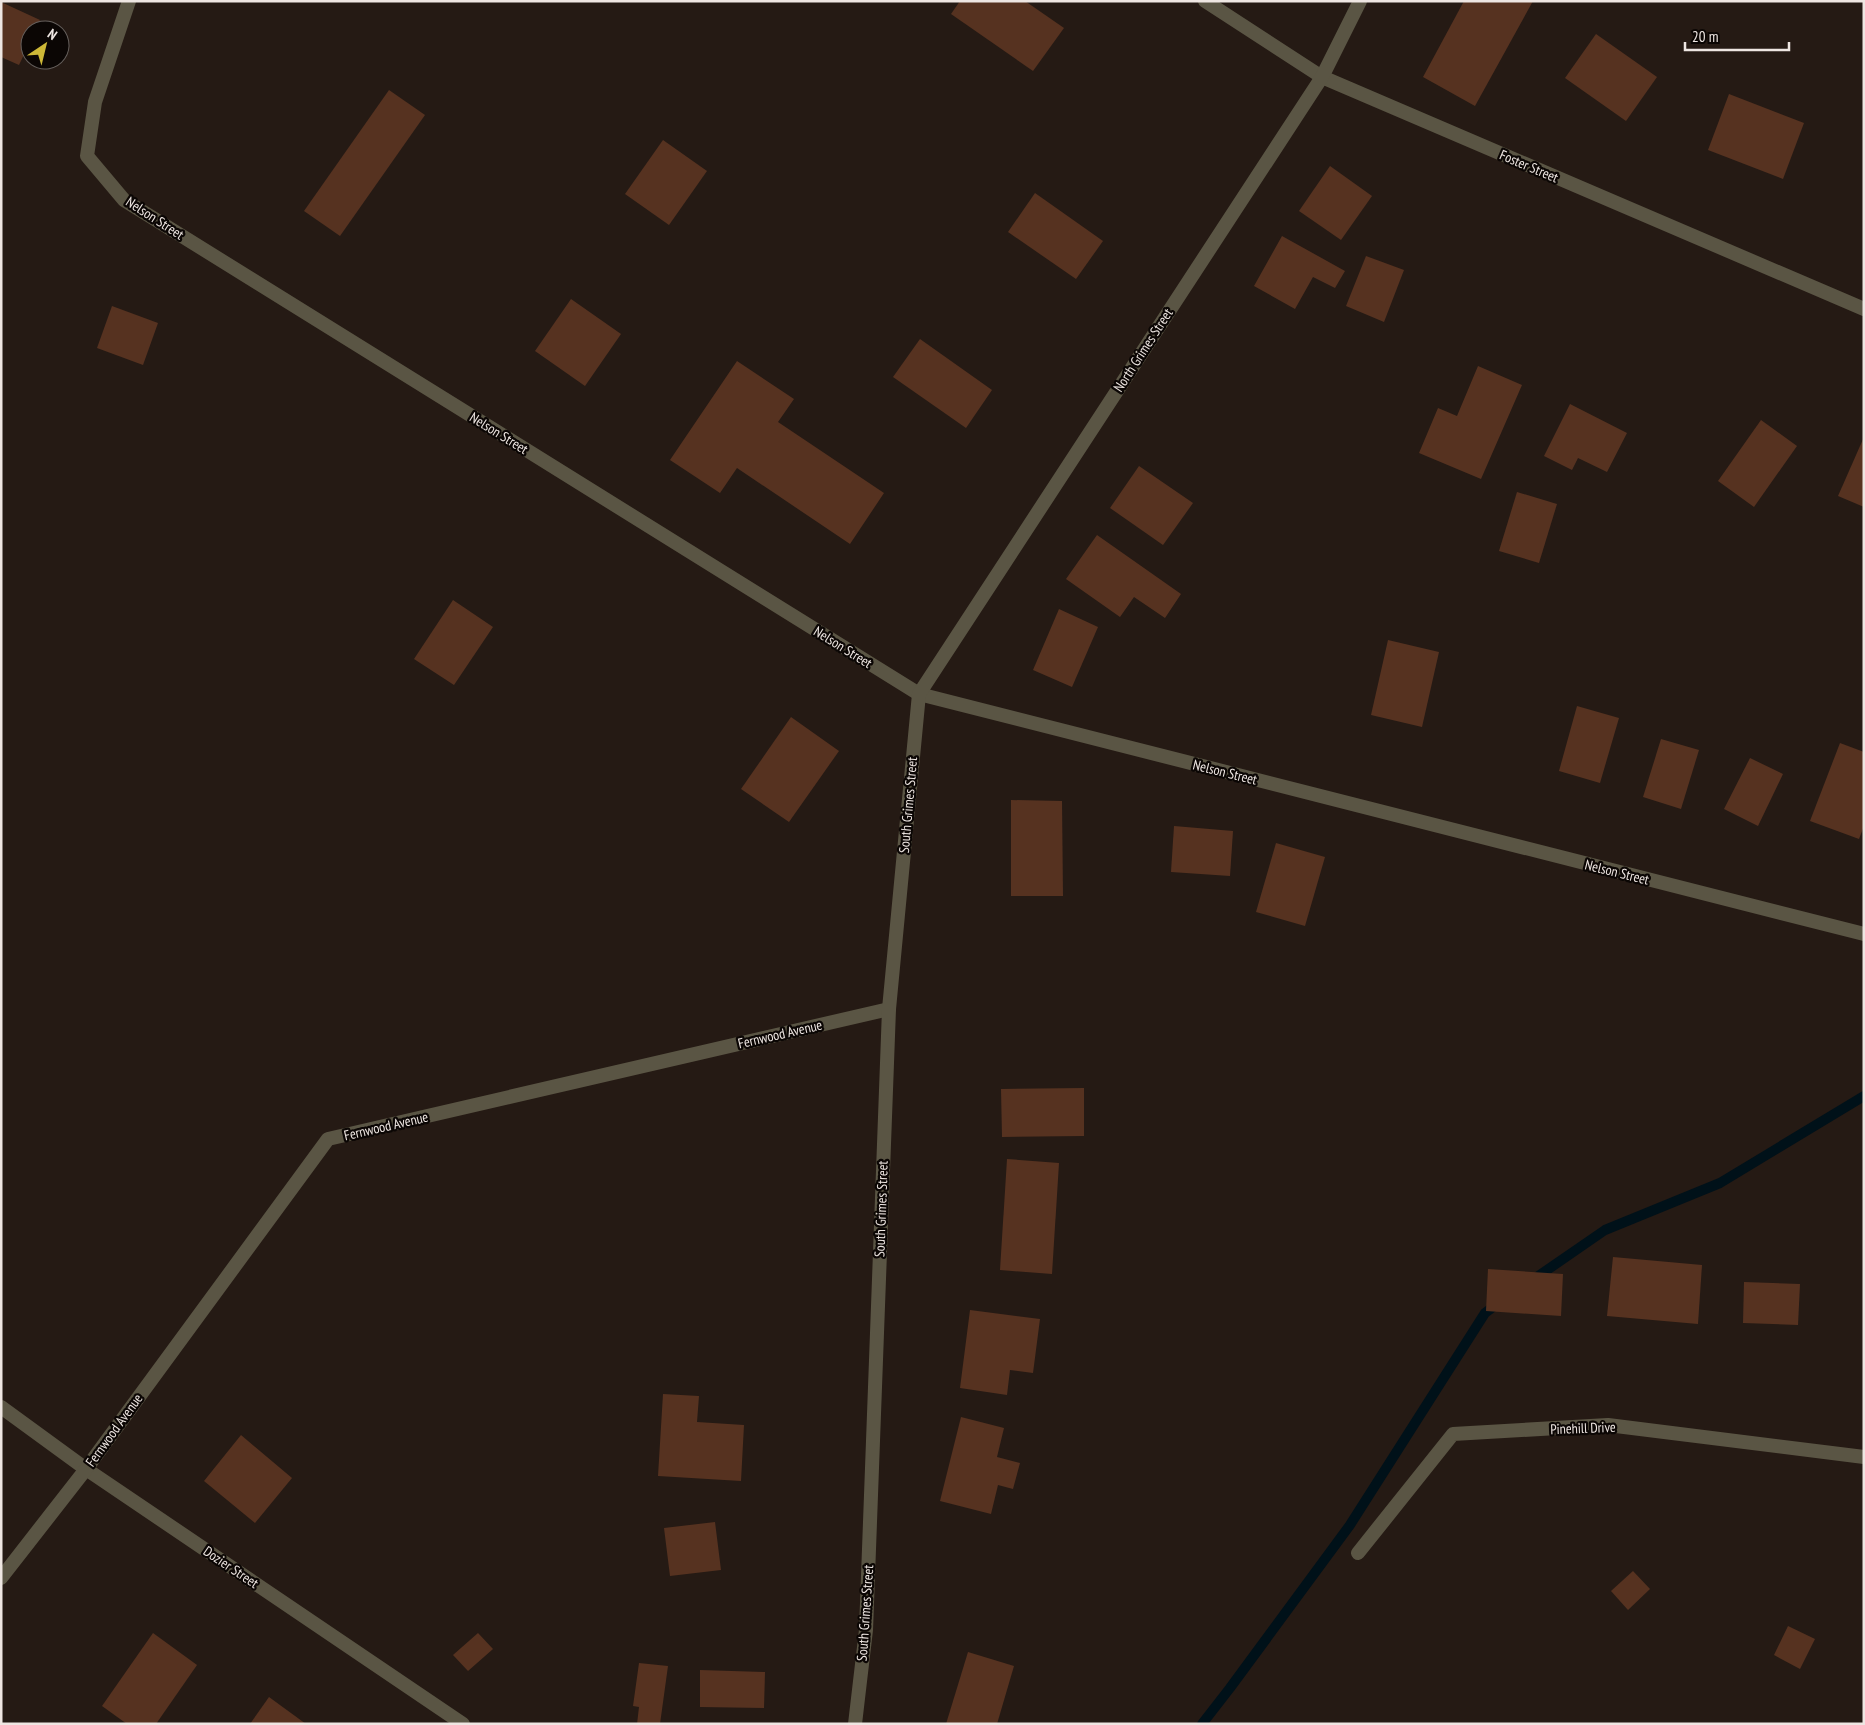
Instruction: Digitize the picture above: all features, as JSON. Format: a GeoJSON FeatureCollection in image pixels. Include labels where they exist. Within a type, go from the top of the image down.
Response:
{"type":"FeatureCollection","features":[{"type":"Feature","properties":{"kind":"street","name":"Nelson Street"},"geometry":{"type":"LineString","coordinates":[[129,1],[95,102],[87,156],[124,200],[919,694],[1864,934]]}},
{"type":"Feature","properties":{"kind":"street","name":"Foster Street"},"geometry":{"type":"LineString","coordinates":[[1205,1],[1322,77],[1864,309]]}},
{"type":"Feature","properties":{"kind":"street","name":"North Grimes Street"},"geometry":{"type":"LineString","coordinates":[[919,694],[1322,77],[1360,1]]}},
{"type":"Feature","properties":{"kind":"street","name":"South Grimes Street"},"geometry":{"type":"LineString","coordinates":[[855,1724],[866,1630],[889,1009],[919,694]]}},
{"type":"Feature","properties":{"kind":"street","name":"Fernwood Avenue"},"geometry":{"type":"LineString","coordinates":[[1,1578],[86,1469],[328,1139],[889,1009]]}},
{"type":"Feature","properties":{"kind":"street","name":"Dozier Street"},"geometry":{"type":"LineString","coordinates":[[1,1407],[86,1469],[463,1724]]}},
{"type":"Feature","properties":{"kind":"street","name":"Pinehill Drive"},"geometry":{"type":"LineString","coordinates":[[1358,1553],[1452,1434],[1608,1425],[1864,1457]]}},
{"type":"Feature","properties":{"kind":"building"},"geometry":{"type":"Polygon","coordinates":[[[960,1],[1025,1],[1064,28],[1033,71],[951,14],[960,1]]]}},
{"type":"Feature","properties":{"kind":"building"},"geometry":{"type":"Polygon","coordinates":[[[1464,1],[1533,1],[1475,106],[1423,77],[1464,1]]]}},
{"type":"Feature","properties":{"kind":"building"},"geometry":{"type":"Polygon","coordinates":[[[1,2],[40,20],[20,20],[19,65],[1,57],[1,2]]]}},
{"type":"Feature","properties":{"kind":"building"},"geometry":{"type":"Polygon","coordinates":[[[1596,34],[1657,77],[1626,121],[1565,78],[1596,34]]]}},
{"type":"Feature","properties":{"kind":"building"},"geometry":{"type":"Polygon","coordinates":[[[389,90],[425,115],[340,236],[304,211],[389,90]]]}},
{"type":"Feature","properties":{"kind":"building"},"geometry":{"type":"Polygon","coordinates":[[[1729,94],[1804,123],[1783,179],[1708,150],[1729,94]]]}},
{"type":"Feature","properties":{"kind":"building"},"geometry":{"type":"Polygon","coordinates":[[[663,140],[707,171],[669,225],[625,194],[663,140]]]}},
{"type":"Feature","properties":{"kind":"building"},"geometry":{"type":"Polygon","coordinates":[[[1330,166],[1372,196],[1341,240],[1299,211],[1330,166]]]}},
{"type":"Feature","properties":{"kind":"building"},"geometry":{"type":"Polygon","coordinates":[[[1035,193],[1103,241],[1076,279],[1008,232],[1035,193]]]}},
{"type":"Feature","properties":{"kind":"building"},"geometry":{"type":"Polygon","coordinates":[[[1282,236],[1345,271],[1335,288],[1313,277],[1295,309],[1254,286],[1282,236]]]}},
{"type":"Feature","properties":{"kind":"building"},"geometry":{"type":"Polygon","coordinates":[[[1366,256],[1404,270],[1384,322],[1346,306],[1366,256]]]}},
{"type":"Feature","properties":{"kind":"building"},"geometry":{"type":"Polygon","coordinates":[[[571,299],[621,334],[585,386],[535,351],[571,299]]]}},
{"type":"Feature","properties":{"kind":"building"},"geometry":{"type":"Polygon","coordinates":[[[112,306],[158,323],[143,365],[97,348],[112,306]]]}},
{"type":"Feature","properties":{"kind":"building"},"geometry":{"type":"Polygon","coordinates":[[[920,339],[992,390],[966,428],[893,377],[920,339]]]}},
{"type":"Feature","properties":{"kind":"building"},"geometry":{"type":"Polygon","coordinates":[[[737,361],[794,399],[778,422],[884,493],[850,544],[737,468],[720,493],[670,460],[737,361]]]}},
{"type":"Feature","properties":{"kind":"building"},"geometry":{"type":"Polygon","coordinates":[[[1478,366],[1522,385],[1481,479],[1419,453],[1438,408],[1457,416],[1478,366]]]}},
{"type":"Feature","properties":{"kind":"building"},"geometry":{"type":"Polygon","coordinates":[[[1570,404],[1627,433],[1607,472],[1578,458],[1572,470],[1544,456],[1570,404]]]}},
{"type":"Feature","properties":{"kind":"building"},"geometry":{"type":"Polygon","coordinates":[[[1761,420],[1797,446],[1754,507],[1718,481],[1761,420]]]}},
{"type":"Feature","properties":{"kind":"building"},"geometry":{"type":"Polygon","coordinates":[[[1864,437],[1864,507],[1838,496],[1864,437]]]}},
{"type":"Feature","properties":{"kind":"building"},"geometry":{"type":"Polygon","coordinates":[[[1139,466],[1193,503],[1163,545],[1110,508],[1139,466]]]}},
{"type":"Feature","properties":{"kind":"building"},"geometry":{"type":"Polygon","coordinates":[[[1517,492],[1557,504],[1539,563],[1499,551],[1517,492]]]}},
{"type":"Feature","properties":{"kind":"building"},"geometry":{"type":"Polygon","coordinates":[[[1097,535],[1181,594],[1165,618],[1134,597],[1120,617],[1066,579],[1097,535]]]}},
{"type":"Feature","properties":{"kind":"building"},"geometry":{"type":"Polygon","coordinates":[[[453,600],[493,627],[454,685],[414,659],[453,600]]]}},
{"type":"Feature","properties":{"kind":"building"},"geometry":{"type":"Polygon","coordinates":[[[1059,609],[1098,627],[1072,687],[1033,670],[1059,609]]]}},
{"type":"Feature","properties":{"kind":"building"},"geometry":{"type":"Polygon","coordinates":[[[1388,640],[1439,652],[1422,727],[1371,715],[1388,640]]]}},
{"type":"Feature","properties":{"kind":"building"},"geometry":{"type":"Polygon","coordinates":[[[1577,706],[1619,718],[1600,783],[1559,771],[1577,706]]]}},
{"type":"Feature","properties":{"kind":"building"},"geometry":{"type":"Polygon","coordinates":[[[791,717],[839,751],[789,822],[741,789],[791,717]]]}},
{"type":"Feature","properties":{"kind":"building"},"geometry":{"type":"Polygon","coordinates":[[[1661,739],[1699,750],[1681,809],[1643,797],[1661,739]]]}},
{"type":"Feature","properties":{"kind":"building"},"geometry":{"type":"Polygon","coordinates":[[[1840,743],[1864,752],[1864,826],[1859,839],[1810,821],[1840,743]]]}},
{"type":"Feature","properties":{"kind":"building"},"geometry":{"type":"Polygon","coordinates":[[[1750,758],[1783,774],[1758,826],[1724,809],[1750,758]]]}},
{"type":"Feature","properties":{"kind":"building"},"geometry":{"type":"Polygon","coordinates":[[[1011,800],[1062,801],[1063,896],[1011,896],[1011,800]]]}},
{"type":"Feature","properties":{"kind":"building"},"geometry":{"type":"Polygon","coordinates":[[[1174,826],[1233,831],[1230,876],[1171,872],[1174,826]]]}},
{"type":"Feature","properties":{"kind":"building"},"geometry":{"type":"Polygon","coordinates":[[[1276,843],[1325,857],[1305,926],[1256,912],[1276,843]]]}},
{"type":"Feature","properties":{"kind":"building"},"geometry":{"type":"Polygon","coordinates":[[[1084,1088],[1084,1136],[1002,1137],[1001,1089],[1084,1088]]]}},
{"type":"Feature","properties":{"kind":"building"},"geometry":{"type":"Polygon","coordinates":[[[1007,1159],[1059,1163],[1052,1274],[1000,1270],[1007,1159]]]}},
{"type":"Feature","properties":{"kind":"building"},"geometry":{"type":"Polygon","coordinates":[[[1613,1257],[1702,1265],[1698,1324],[1607,1316],[1613,1257]]]}},
{"type":"Feature","properties":{"kind":"building"},"geometry":{"type":"Polygon","coordinates":[[[1488,1269],[1563,1274],[1561,1316],[1486,1311],[1488,1269]]]}},
{"type":"Feature","properties":{"kind":"building"},"geometry":{"type":"Polygon","coordinates":[[[1744,1282],[1800,1284],[1798,1325],[1743,1323],[1744,1282]]]}},
{"type":"Feature","properties":{"kind":"building"},"geometry":{"type":"Polygon","coordinates":[[[970,1310],[1040,1319],[1033,1373],[1010,1370],[1007,1395],[960,1388],[970,1310]]]}},
{"type":"Feature","properties":{"kind":"building"},"geometry":{"type":"Polygon","coordinates":[[[663,1394],[699,1396],[697,1422],[744,1425],[741,1481],[658,1476],[663,1394]]]}},
{"type":"Feature","properties":{"kind":"building"},"geometry":{"type":"Polygon","coordinates":[[[961,1417],[1004,1428],[997,1457],[1020,1463],[1013,1489],[998,1485],[991,1514],[940,1501],[961,1417]]]}},
{"type":"Feature","properties":{"kind":"building"},"geometry":{"type":"Polygon","coordinates":[[[241,1435],[292,1478],[255,1523],[204,1481],[241,1435]]]}},
{"type":"Feature","properties":{"kind":"building"},"geometry":{"type":"Polygon","coordinates":[[[715,1522],[721,1570],[670,1576],[664,1528],[715,1522]]]}},
{"type":"Feature","properties":{"kind":"building"},"geometry":{"type":"Polygon","coordinates":[[[1633,1571],[1650,1589],[1628,1610],[1611,1591],[1633,1571]]]}},
{"type":"Feature","properties":{"kind":"building"},"geometry":{"type":"Polygon","coordinates":[[[1788,1626],[1815,1639],[1800,1669],[1774,1655],[1788,1626]]]}},
{"type":"Feature","properties":{"kind":"building"},"geometry":{"type":"Polygon","coordinates":[[[153,1633],[197,1665],[156,1724],[127,1724],[102,1706],[153,1633]]]}},
{"type":"Feature","properties":{"kind":"building"},"geometry":{"type":"Polygon","coordinates":[[[478,1633],[493,1649],[468,1671],[453,1655],[478,1633]]]}},
{"type":"Feature","properties":{"kind":"building"},"geometry":{"type":"Polygon","coordinates":[[[968,1652],[1014,1666],[997,1724],[946,1724],[968,1652]]]}},
{"type":"Feature","properties":{"kind":"building"},"geometry":{"type":"Polygon","coordinates":[[[639,1663],[668,1666],[660,1724],[637,1724],[639,1707],[633,1706],[639,1663]]]}},
{"type":"Feature","properties":{"kind":"building"},"geometry":{"type":"Polygon","coordinates":[[[700,1670],[765,1672],[764,1708],[700,1707],[700,1670]]]}},
{"type":"Feature","properties":{"kind":"building"},"geometry":{"type":"Polygon","coordinates":[[[269,1697],[306,1724],[250,1724],[269,1697]]]}},
{"type":"Feature","properties":{"kind":"waterway"},"geometry":{"type":"LineString","coordinates":[[1534,1279],[1605,1230],[1720,1183],[1864,1096]]}},
{"type":"Feature","properties":{"kind":"waterway"},"geometry":{"type":"LineString","coordinates":[[1202,1724],[1350,1525],[1485,1313],[1497,1304]]}}]}
